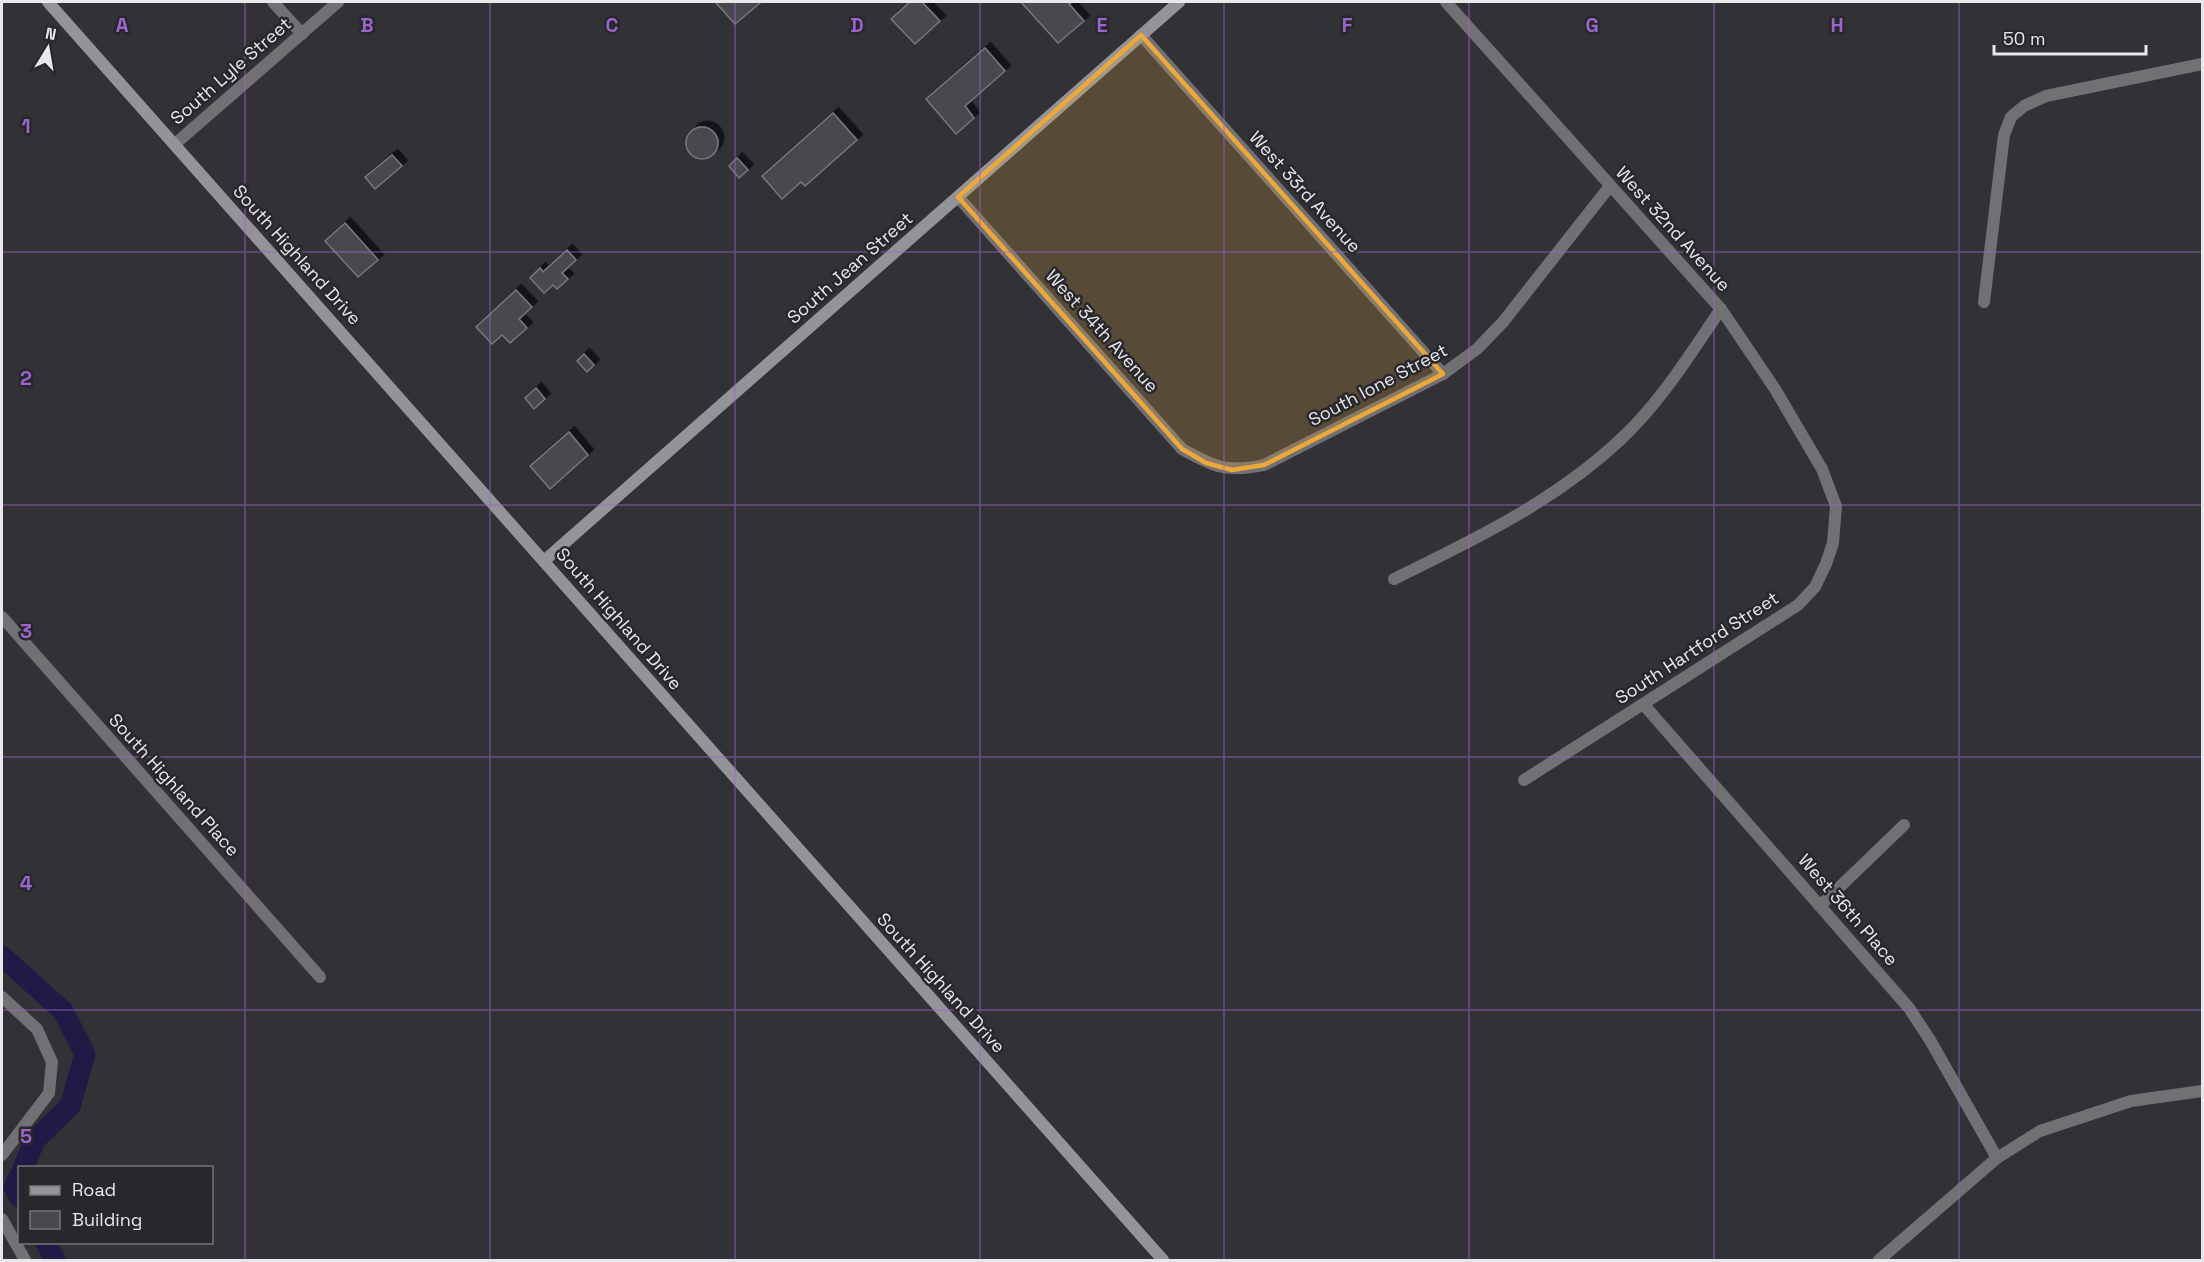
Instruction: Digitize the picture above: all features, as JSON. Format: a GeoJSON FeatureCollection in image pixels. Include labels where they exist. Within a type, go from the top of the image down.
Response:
{"type":"FeatureCollection","features":[{"type":"Feature","properties":{"kind":"street","name":"South Highland Drive"},"geometry":{"type":"LineString","coordinates":[[48,2],[1163,1260]]}},
{"type":"Feature","properties":{"kind":"street"},"geometry":{"type":"LineString","coordinates":[[273,2],[302,34]]}},
{"type":"Feature","properties":{"kind":"street","name":"South Lyle Street"},"geometry":{"type":"LineString","coordinates":[[175,144],[338,2]]}},
{"type":"Feature","properties":{"kind":"street","name":"South Jean Street"},"geometry":{"type":"LineString","coordinates":[[544,561],[1179,2]]}},
{"type":"Feature","properties":{"kind":"street","name":"West 32nd Avenue"},"geometry":{"type":"LineString","coordinates":[[1446,2],[1721,309],[1775,389],[1822,469],[1836,506]]}},
{"type":"Feature","properties":{"kind":"street","name":"West 33rd Avenue"},"geometry":{"type":"LineString","coordinates":[[1141,35],[1443,374]]}},
{"type":"Feature","properties":{"kind":"street"},"geometry":{"type":"LineString","coordinates":[[1984,302],[2004,135],[2011,117],[2024,106],[2046,96],[2202,64]]}},
{"type":"Feature","properties":{"kind":"street","name":"South Ione Street"},"geometry":{"type":"LineString","coordinates":[[1232,470],[1264,465],[1443,374],[1476,349],[1503,322],[1610,186]]}},
{"type":"Feature","properties":{"kind":"street","name":"West 34th Avenue"},"geometry":{"type":"LineString","coordinates":[[958,197],[1182,449],[1206,463],[1232,470]]}},
{"type":"Feature","properties":{"kind":"street"},"geometry":{"type":"LineString","coordinates":[[1394,579],[1497,529],[1563,486],[1620,440],[1652,406],[1679,372],[1721,309]]}},
{"type":"Feature","properties":{"kind":"street","name":"South Hartford Street"},"geometry":{"type":"LineString","coordinates":[[1524,780],[1798,604],[1815,587],[1826,564],[1833,543],[1836,506]]}},
{"type":"Feature","properties":{"kind":"street","name":"South Highland Place"},"geometry":{"type":"LineString","coordinates":[[2,617],[320,977]]}},
{"type":"Feature","properties":{"kind":"street","name":"West 36th Place"},"geometry":{"type":"LineString","coordinates":[[1644,705],[1910,1008],[1997,1158]]}},
{"type":"Feature","properties":{"kind":"street"},"geometry":{"type":"LineString","coordinates":[[1820,906],[1904,825]]}},
{"type":"Feature","properties":{"kind":"street"},"geometry":{"type":"LineString","coordinates":[[2,997],[37,1029],[51,1062],[49,1093],[2,1155]]}},
{"type":"Feature","properties":{"kind":"street"},"geometry":{"type":"LineString","coordinates":[[1879,1260],[1997,1158],[2040,1131],[2131,1101],[2202,1091]]}},
{"type":"Feature","properties":{"kind":"street"},"geometry":{"type":"LineString","coordinates":[[2,1219],[25,1260]]}},
{"type":"Feature","properties":{"kind":"highlighted area"},"geometry":{"type":"Polygon","coordinates":[[[1141,35],[1443,374],[1264,465],[1232,470],[1206,463],[1182,449],[958,197],[1141,35]]]}},
{"type":"Feature","properties":{"kind":"building"},"geometry":{"type":"Polygon","coordinates":[[[910,2],[922,2],[940,21],[915,44],[891,19],[910,2]]]}},
{"type":"Feature","properties":{"kind":"building"},"geometry":{"type":"Polygon","coordinates":[[[1021,2],[1072,2],[1069,4],[1084,21],[1058,43],[1021,2]]]}},
{"type":"Feature","properties":{"kind":"building"},"geometry":{"type":"Polygon","coordinates":[[[716,3],[760,3],[735,24],[716,3]]]}},
{"type":"Feature","properties":{"kind":"building"},"geometry":{"type":"Polygon","coordinates":[[[985,48],[1005,71],[965,106],[974,118],[956,134],[926,99],[985,48]]]}},
{"type":"Feature","properties":{"kind":"building"},"geometry":{"type":"Polygon","coordinates":[[[833,113],[857,140],[805,186],[801,182],[782,199],[762,176],[833,113]]]}},
{"type":"Feature","properties":{"kind":"building"},"geometry":{"type":"Polygon","coordinates":[[[702,127],[713,132],[718,143],[713,154],[702,159],[691,154],[686,143],[691,132],[702,127]]]}},
{"type":"Feature","properties":{"kind":"building"},"geometry":{"type":"Polygon","coordinates":[[[392,155],[402,166],[375,189],[365,177],[392,155]]]}},
{"type":"Feature","properties":{"kind":"building"},"geometry":{"type":"Polygon","coordinates":[[[737,158],[748,170],[739,178],[729,166],[737,158]]]}},
{"type":"Feature","properties":{"kind":"building"},"geometry":{"type":"Polygon","coordinates":[[[345,223],[378,260],[358,277],[325,241],[345,223]]]}},
{"type":"Feature","properties":{"kind":"building"},"geometry":{"type":"Polygon","coordinates":[[[567,250],[576,260],[562,273],[568,279],[557,289],[553,285],[544,293],[530,278],[540,268],[543,272],[567,250]]]}},
{"type":"Feature","properties":{"kind":"building"},"geometry":{"type":"Polygon","coordinates":[[[516,290],[532,307],[519,319],[527,328],[510,343],[502,335],[492,344],[476,327],[516,290]]]}},
{"type":"Feature","properties":{"kind":"building"},"geometry":{"type":"Polygon","coordinates":[[[584,354],[594,365],[587,372],[577,361],[584,354]]]}},
{"type":"Feature","properties":{"kind":"building"},"geometry":{"type":"Polygon","coordinates":[[[536,388],[545,399],[534,409],[525,398],[536,388]]]}},
{"type":"Feature","properties":{"kind":"building"},"geometry":{"type":"Polygon","coordinates":[[[569,432],[588,455],[550,489],[530,466],[569,432]]]}},
{"type":"Feature","properties":{"kind":"waterway"},"geometry":{"type":"LineString","coordinates":[[2,956],[63,1011],[85,1054],[70,1106],[35,1140],[24,1166]]}},
{"type":"Feature","properties":{"kind":"waterway"},"geometry":{"type":"LineString","coordinates":[[18,1179],[14,1187],[18,1194]]}},
{"type":"Feature","properties":{"kind":"waterway"},"geometry":{"type":"LineString","coordinates":[[46,1244],[55,1260]]}}]}
